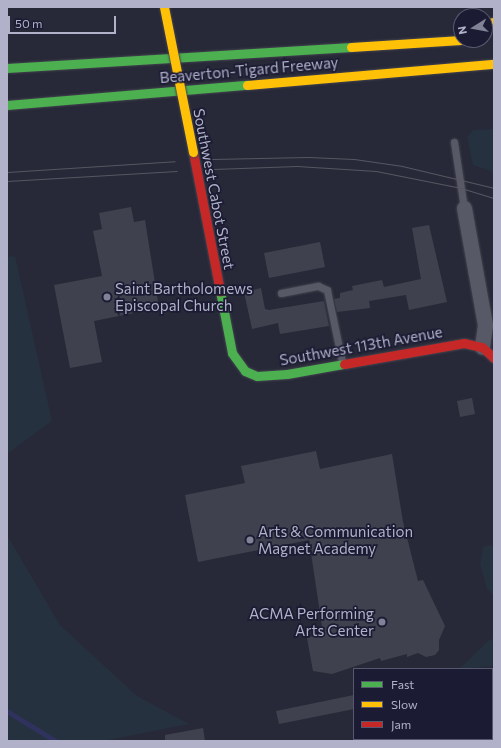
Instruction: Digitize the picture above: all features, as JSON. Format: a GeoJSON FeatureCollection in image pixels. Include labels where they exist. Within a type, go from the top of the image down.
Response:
{"type":"FeatureCollection","features":[{"type":"Feature","properties":{"kind":"main road","name":"Southwest Cabot Street"},"geometry":{"type":"LineString","coordinates":[[164,7],[232,353],[235,360],[245,371]]}},
{"type":"Feature","properties":{"kind":"main road"},"geometry":{"type":"LineString","coordinates":[[358,46],[395,34]]}},
{"type":"Feature","properties":{"kind":"main road","name":"Beaverton-Tigard Freeway"},"geometry":{"type":"LineString","coordinates":[[7,68],[453,40]]}},
{"type":"Feature","properties":{"kind":"main road","name":"Beaverton-Tigard Freeway"},"geometry":{"type":"LineString","coordinates":[[7,105],[494,64]]}},
{"type":"Feature","properties":{"kind":"main road","name":"Southwest 113th Avenue"},"geometry":{"type":"LineString","coordinates":[[245,371],[257,376],[275,375],[464,343],[482,347]]}},
{"type":"Feature","properties":{"kind":"main road"},"geometry":{"type":"LineString","coordinates":[[482,347],[494,358]]}},
{"type":"Feature","properties":{"kind":"street"},"geometry":{"type":"LineString","coordinates":[[464,208],[485,325],[482,347]]}},
{"type":"Feature","properties":{"kind":"lane"},"geometry":{"type":"LineString","coordinates":[[454,142],[464,208]]}},
{"type":"Feature","properties":{"kind":"lane"},"geometry":{"type":"LineString","coordinates":[[281,293],[318,286],[327,290],[343,364]]}},
{"type":"Feature","properties":{"kind":"shaded area"},"geometry":{"type":"Polygon","coordinates":[[[494,129],[494,172],[473,165],[467,137],[473,130],[494,129]]]}},
{"type":"Feature","properties":{"kind":"shaded area"},"geometry":{"type":"Polygon","coordinates":[[[15,256],[52,421],[7,454],[7,257],[15,256]]]}},
{"type":"Feature","properties":{"kind":"shaded area"},"geometry":{"type":"Polygon","coordinates":[[[7,535],[60,625],[137,696],[189,724],[103,741],[7,741],[7,535]]]}},
{"type":"Feature","properties":{"kind":"shaded area"},"geometry":{"type":"Polygon","coordinates":[[[489,545],[494,546],[494,596],[487,589],[480,564],[483,547],[489,545]]]}},
{"type":"Feature","properties":{"kind":"shaded area"},"geometry":{"type":"Polygon","coordinates":[[[494,638],[494,666],[460,668],[488,641],[494,638]]]}},
{"type":"Feature","properties":{"kind":"building","name":"Saint Bartholomews Episcopal Church"},"geometry":{"type":"Polygon","coordinates":[[[131,207],[134,222],[145,220],[159,308],[94,321],[102,362],[70,368],[54,285],[102,276],[93,231],[102,229],[99,213],[131,207]]]}},
{"type":"Feature","properties":{"kind":"building"},"geometry":{"type":"Polygon","coordinates":[[[429,225],[447,302],[409,310],[406,295],[369,301],[370,308],[337,312],[334,299],[340,298],[340,293],[353,290],[352,286],[382,280],[384,287],[421,279],[412,228],[429,225]]]}},
{"type":"Feature","properties":{"kind":"building"},"geometry":{"type":"Polygon","coordinates":[[[320,242],[325,267],[269,278],[264,253],[320,242]]]}},
{"type":"Feature","properties":{"kind":"building"},"geometry":{"type":"Polygon","coordinates":[[[261,288],[265,309],[269,310],[324,301],[329,326],[280,334],[278,323],[252,329],[244,292],[261,288]]]}},
{"type":"Feature","properties":{"kind":"building"},"geometry":{"type":"Polygon","coordinates":[[[472,398],[475,414],[460,417],[457,401],[472,398]]]}},
{"type":"Feature","properties":{"kind":"building","name":"Arts & Communication Magnet Academy"},"geometry":{"type":"Polygon","coordinates":[[[316,451],[320,469],[392,454],[403,522],[418,581],[423,580],[445,626],[439,640],[439,650],[435,655],[426,657],[418,653],[407,657],[407,654],[381,661],[380,658],[332,674],[313,671],[307,638],[323,633],[309,540],[198,562],[185,495],[245,483],[241,466],[316,451]]]}},
{"type":"Feature","properties":{"kind":"building"},"geometry":{"type":"Polygon","coordinates":[[[353,695],[353,709],[279,724],[276,711],[353,695]]]}},
{"type":"Feature","properties":{"kind":"building"},"geometry":{"type":"Polygon","coordinates":[[[203,728],[205,741],[165,741],[165,735],[203,728]]]}},
{"type":"Feature","properties":{"kind":"waterway"},"geometry":{"type":"LineString","coordinates":[[7,711],[56,741]]}},
{"type":"Feature","properties":{"kind":"tram line"},"geometry":{"type":"LineString","coordinates":[[212,159],[308,157],[354,159],[402,166],[494,188]]}},
{"type":"Feature","properties":{"kind":"tram line"},"geometry":{"type":"LineString","coordinates":[[7,172],[175,161]]}},
{"type":"Feature","properties":{"kind":"tram line"},"geometry":{"type":"LineString","coordinates":[[213,169],[297,166],[376,171],[461,188],[494,198]]}},
{"type":"Feature","properties":{"kind":"tram line"},"geometry":{"type":"LineString","coordinates":[[7,181],[177,171]]}},
{"type":"Feature","properties":{"kind":"traffic: fast"},"geometry":{"type":"LineString","coordinates":[[7,68],[351,47]]}},
{"type":"Feature","properties":{"kind":"traffic: fast"},"geometry":{"type":"LineString","coordinates":[[7,105],[247,85]]}},
{"type":"Feature","properties":{"kind":"traffic: fast"},"geometry":{"type":"LineString","coordinates":[[220,291],[232,353],[245,371],[257,376],[287,374],[344,364]]}},
{"type":"Feature","properties":{"kind":"traffic: slow"},"geometry":{"type":"LineString","coordinates":[[164,7],[193,152]]}},
{"type":"Feature","properties":{"kind":"traffic: slow"},"geometry":{"type":"LineString","coordinates":[[351,47],[453,41]]}},
{"type":"Feature","properties":{"kind":"traffic: slow"},"geometry":{"type":"LineString","coordinates":[[247,85],[494,64]]}},
{"type":"Feature","properties":{"kind":"traffic: jam"},"geometry":{"type":"LineString","coordinates":[[193,152],[220,291]]}},
{"type":"Feature","properties":{"kind":"traffic: jam"},"geometry":{"type":"LineString","coordinates":[[344,364],[464,343],[482,347],[494,358]]}},
{"type":"Feature","properties":{"kind":"place","name":"Saint Bartholomews Episcopal Church"},"geometry":{"type":"Point","coordinates":[107,297]}},
{"type":"Feature","properties":{"kind":"place","name":"Arts & Communication Magnet Academy"},"geometry":{"type":"Point","coordinates":[250,540]}},
{"type":"Feature","properties":{"kind":"place","name":"ACMA Performing Arts Center"},"geometry":{"type":"Point","coordinates":[382,622]}}]}
